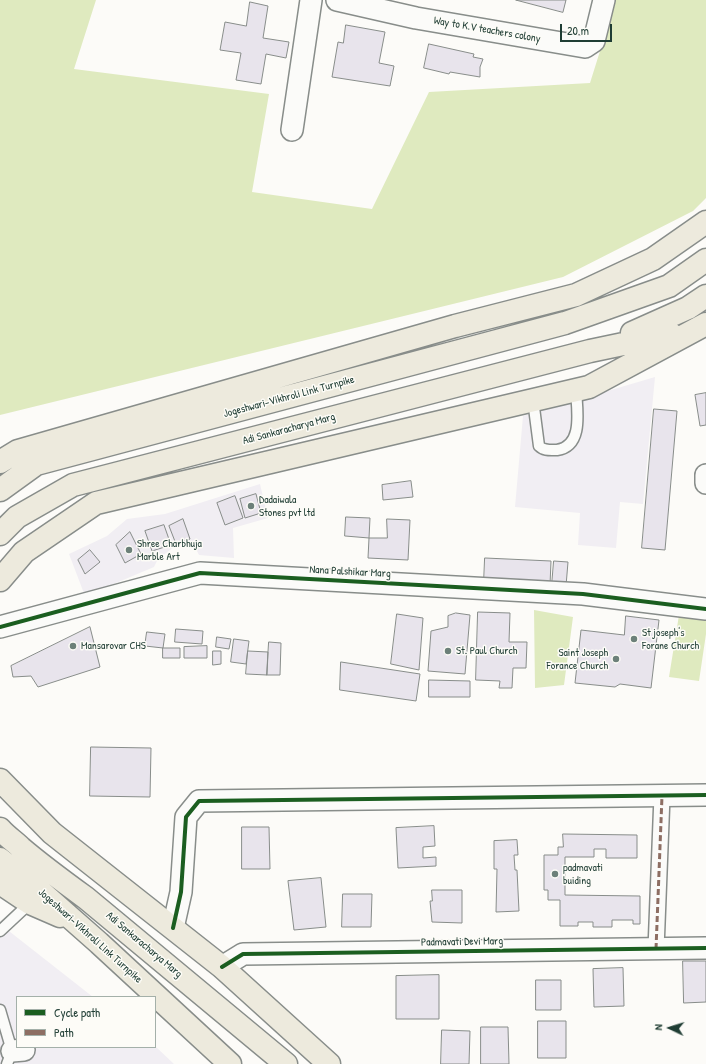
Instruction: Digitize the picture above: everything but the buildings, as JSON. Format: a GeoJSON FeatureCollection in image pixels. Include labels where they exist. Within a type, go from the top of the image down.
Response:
{"type":"FeatureCollection","features":[{"type":"Feature","properties":{"kind":"main road"},"geometry":{"type":"LineString","coordinates":[[0,462],[18,451],[448,328],[576,295],[652,259],[706,222]]}},
{"type":"Feature","properties":{"kind":"main road","name":"Jogeshwari-Vikhroli Link Turnpike"},"geometry":{"type":"LineString","coordinates":[[0,490],[36,464],[557,325],[669,286],[706,260]]}},
{"type":"Feature","properties":{"kind":"main road"},"geometry":{"type":"LineString","coordinates":[[583,316],[629,270]]}},
{"type":"Feature","properties":{"kind":"main road"},"geometry":{"type":"LineString","coordinates":[[590,351],[688,308],[706,296]]}},
{"type":"Feature","properties":{"kind":"main road"},"geometry":{"type":"LineString","coordinates":[[590,351],[700,327]]}},
{"type":"Feature","properties":{"kind":"main road"},"geometry":{"type":"LineString","coordinates":[[0,580],[24,552],[96,503],[590,387],[700,327]]}},
{"type":"Feature","properties":{"kind":"main road","name":"Adi Sankaracharya Marg"},"geometry":{"type":"LineString","coordinates":[[0,534],[17,517],[72,485],[590,351]]}},
{"type":"Feature","properties":{"kind":"main road"},"geometry":{"type":"LineString","coordinates":[[0,780],[52,834],[222,967],[329,1064]]}},
{"type":"Feature","properties":{"kind":"main road","name":"Adi Sankaracharya Marg"},"geometry":{"type":"LineString","coordinates":[[0,830],[8,839],[16,843],[51,873],[86,898],[286,1064]]}},
{"type":"Feature","properties":{"kind":"main road","name":"Jogeshwari-Vikhroli Link Turnpike"},"geometry":{"type":"LineString","coordinates":[[0,859],[34,897],[75,923],[155,996]]}},
{"type":"Feature","properties":{"kind":"main road"},"geometry":{"type":"LineString","coordinates":[[0,883],[34,897]]}},
{"type":"Feature","properties":{"kind":"main road","name":"Jogeshwari-Vikhroli Link Turnpike"},"geometry":{"type":"LineString","coordinates":[[156,997],[230,1064]]}},
{"type":"Feature","properties":{"kind":"street"},"geometry":{"type":"LineString","coordinates":[[292,130],[311,0]]}},
{"type":"Feature","properties":{"kind":"street","name":"Way to K.V teachers colony"},"geometry":{"type":"LineString","coordinates":[[337,0],[418,9],[585,47],[594,41],[604,0]]}},
{"type":"Feature","properties":{"kind":"street"},"geometry":{"type":"LineString","coordinates":[[706,475],[706,483]]}},
{"type":"Feature","properties":{"kind":"street","name":"Nana Palshikar Marg"},"geometry":{"type":"LineString","coordinates":[[0,628],[200,573],[583,594],[706,610]]}},
{"type":"Feature","properties":{"kind":"street"},"geometry":{"type":"LineString","coordinates":[[656,948],[662,796]]}},
{"type":"Feature","properties":{"kind":"street"},"geometry":{"type":"LineString","coordinates":[[173,928],[181,892],[186,817],[199,801],[706,796]]}},
{"type":"Feature","properties":{"kind":"street","name":"Padmavati Devi Marg"},"geometry":{"type":"LineString","coordinates":[[222,967],[243,954],[706,948]]}},
{"type":"Feature","properties":{"kind":"lane"},"geometry":{"type":"LineString","coordinates":[[533,400],[539,446],[542,449],[558,450],[570,444],[575,435],[577,425],[576,390]]}},
{"type":"Feature","properties":{"kind":"lane"},"geometry":{"type":"LineString","coordinates":[[0,931],[34,897]]}},
{"type":"Feature","properties":{"kind":"lane"},"geometry":{"type":"LineString","coordinates":[[0,1010],[14,1055]]}},
{"type":"Feature","properties":{"kind":"shaded area"},"geometry":{"type":"Polygon","coordinates":[[[655,377],[643,504],[620,502],[616,548],[578,545],[580,513],[515,507],[523,416],[655,377]]]}},
{"type":"Feature","properties":{"kind":"shaded area"},"geometry":{"type":"Polygon","coordinates":[[[260,484],[268,518],[233,528],[234,558],[199,555],[192,541],[174,547],[158,559],[154,567],[85,596],[69,554],[107,536],[127,519],[165,514],[260,484]]]}},
{"type":"Feature","properties":{"kind":"shaded area"},"geometry":{"type":"Polygon","coordinates":[[[0,924],[92,996],[16,996],[16,1048],[156,1047],[174,1064],[0,1064],[0,924]]]}},
{"type":"Feature","properties":{"kind":"green space"},"geometry":{"type":"Polygon","coordinates":[[[0,0],[96,0],[74,69],[269,94],[252,192],[372,209],[429,92],[590,83],[616,0],[706,0],[706,198],[693,211],[563,277],[0,415],[0,0]]]}},
{"type":"Feature","properties":{"kind":"green space"},"geometry":{"type":"Polygon","coordinates":[[[534,610],[573,617],[564,685],[535,688],[534,610]]]}},
{"type":"Feature","properties":{"kind":"green space"},"geometry":{"type":"Polygon","coordinates":[[[679,615],[706,619],[706,634],[699,681],[669,677],[679,615]]]}},
{"type":"Feature","properties":{"kind":"marked path"},"geometry":{"type":"LineString","coordinates":[[656,949],[662,796]]}},
{"type":"Feature","properties":{"kind":"cycle path"},"geometry":{"type":"LineString","coordinates":[[0,627],[200,573],[583,594],[706,609]]}},
{"type":"Feature","properties":{"kind":"cycle path"},"geometry":{"type":"LineString","coordinates":[[173,928],[181,892],[186,817],[199,801],[706,795]]}},
{"type":"Feature","properties":{"kind":"cycle path"},"geometry":{"type":"LineString","coordinates":[[222,967],[243,954],[706,948]]}},
{"type":"Feature","properties":{"kind":"place","name":"Dadaiwala Stones pvt ltd"},"geometry":{"type":"Point","coordinates":[251,506]}},
{"type":"Feature","properties":{"kind":"place","name":"Shree Charbhuja Marble Art"},"geometry":{"type":"Point","coordinates":[129,550]}},
{"type":"Feature","properties":{"kind":"place","name":"St joseph's Forane Church"},"geometry":{"type":"Point","coordinates":[634,639]}},
{"type":"Feature","properties":{"kind":"place","name":"Mansarovar CHS"},"geometry":{"type":"Point","coordinates":[73,646]}},
{"type":"Feature","properties":{"kind":"place","name":"St. Paul Church"},"geometry":{"type":"Point","coordinates":[448,651]}},
{"type":"Feature","properties":{"kind":"place","name":"Saint Joseph Forance Church"},"geometry":{"type":"Point","coordinates":[616,659]}},
{"type":"Feature","properties":{"kind":"place","name":"padmavati buiding"},"geometry":{"type":"Point","coordinates":[555,874]}}]}
